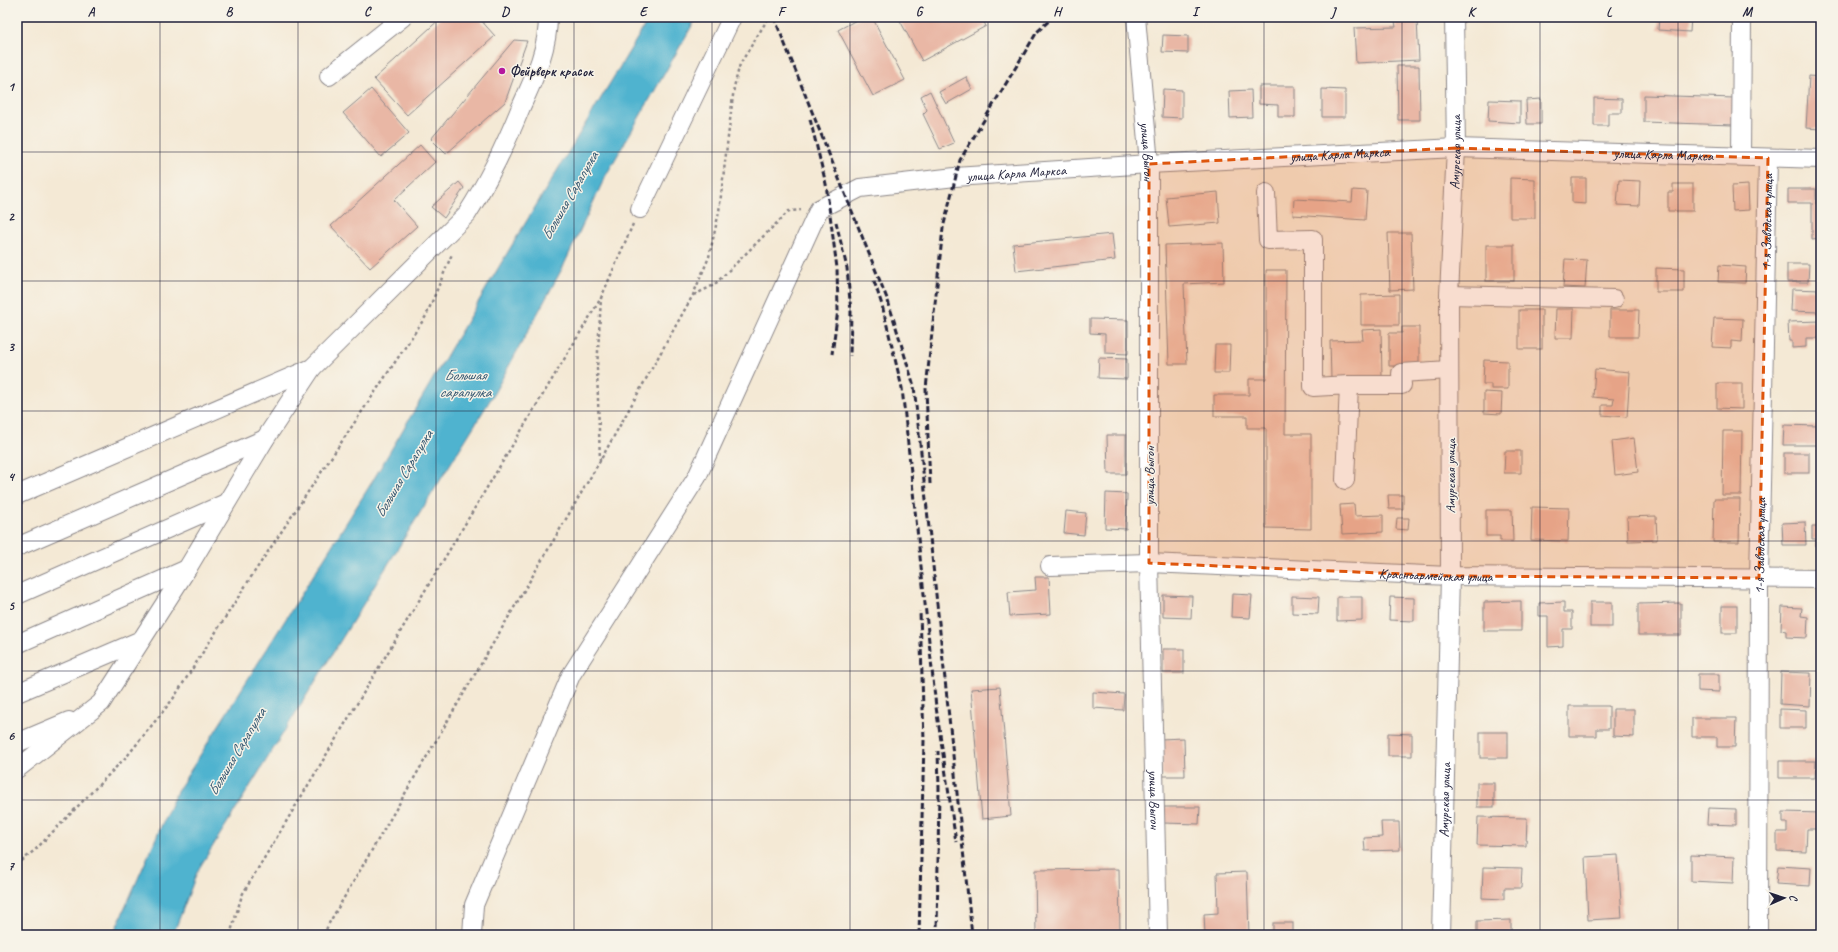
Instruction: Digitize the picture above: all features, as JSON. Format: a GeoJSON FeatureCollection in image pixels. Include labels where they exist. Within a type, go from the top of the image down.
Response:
{"type":"FeatureCollection","features":[{"type":"Feature","properties":{"kind":"street"},"geometry":{"type":"LineString","coordinates":[[330,76],[403,17]]}},
{"type":"Feature","properties":{"kind":"street"},"geometry":{"type":"LineString","coordinates":[[17,769],[95,709],[187,569],[264,439],[312,368],[467,214],[486,184],[535,74],[543,54],[548,17]]}},
{"type":"Feature","properties":{"kind":"street"},"geometry":{"type":"LineString","coordinates":[[640,209],[732,17]]}},
{"type":"Feature","properties":{"kind":"street","name":"улица Выгон"},"geometry":{"type":"LineString","coordinates":[[1136,17],[1149,164],[1149,563],[1158,935]]}},
{"type":"Feature","properties":{"kind":"street","name":"Амурская улица"},"geometry":{"type":"LineString","coordinates":[[1441,935],[1450,576],[1449,295],[1456,148],[1454,17]]}},
{"type":"Feature","properties":{"kind":"street"},"geometry":{"type":"LineString","coordinates":[[1741,156],[1742,17]]}},
{"type":"Feature","properties":{"kind":"street","name":"улица Карла Маркса"},"geometry":{"type":"LineString","coordinates":[[819,209],[860,188],[956,177],[1149,164],[1456,148],[1821,159]]}},
{"type":"Feature","properties":{"kind":"street","name":"1-я Заводская улица"},"geometry":{"type":"LineString","coordinates":[[1758,935],[1759,578],[1768,158]]}},
{"type":"Feature","properties":{"kind":"street"},"geometry":{"type":"LineString","coordinates":[[1266,193],[1268,240],[1313,239],[1313,387],[1402,384],[1402,372],[1449,370]]}},
{"type":"Feature","properties":{"kind":"street"},"geometry":{"type":"LineString","coordinates":[[472,935],[474,905],[571,675],[697,477],[819,209]]}},
{"type":"Feature","properties":{"kind":"street"},"geometry":{"type":"LineString","coordinates":[[1449,295],[1614,299]]}},
{"type":"Feature","properties":{"kind":"street"},"geometry":{"type":"LineString","coordinates":[[17,496],[312,368]]}},
{"type":"Feature","properties":{"kind":"street"},"geometry":{"type":"LineString","coordinates":[[1345,480],[1349,385]]}},
{"type":"Feature","properties":{"kind":"street"},"geometry":{"type":"LineString","coordinates":[[17,547],[264,439]]}},
{"type":"Feature","properties":{"kind":"street"},"geometry":{"type":"LineString","coordinates":[[17,596],[226,503]]}},
{"type":"Feature","properties":{"kind":"street","name":"Красноармейская улица"},"geometry":{"type":"LineString","coordinates":[[1050,566],[1149,563],[1450,576],[1821,579]]}},
{"type":"Feature","properties":{"kind":"street"},"geometry":{"type":"LineString","coordinates":[[17,644],[187,569]]}},
{"type":"Feature","properties":{"kind":"street"},"geometry":{"type":"LineString","coordinates":[[17,693],[141,640]]}},
{"type":"Feature","properties":{"kind":"street"},"geometry":{"type":"LineString","coordinates":[[17,743],[95,709]]}},
{"type":"Feature","properties":{"kind":"path"},"geometry":{"type":"LineString","coordinates":[[324,935],[328,925],[600,461],[693,295],[709,257],[718,212],[734,87],[740,64],[769,17]]}},
{"type":"Feature","properties":{"kind":"path"},"geometry":{"type":"LineString","coordinates":[[230,935],[242,895],[601,298],[640,209]]}},
{"type":"Feature","properties":{"kind":"path"},"geometry":{"type":"LineString","coordinates":[[693,295],[714,285],[789,211],[819,209]]}},
{"type":"Feature","properties":{"kind":"path"},"geometry":{"type":"LineString","coordinates":[[17,865],[36,849],[128,755],[173,699],[257,568],[426,316],[453,250]]}},
{"type":"Feature","properties":{"kind":"path"},"geometry":{"type":"LineString","coordinates":[[600,461],[597,369],[601,298]]}},
{"type":"Feature","properties":{"kind":"highlighted area"},"geometry":{"type":"Polygon","coordinates":[[[1456,148],[1768,158],[1759,578],[1450,576],[1149,563],[1149,164],[1456,148]]]}},
{"type":"Feature","properties":{"kind":"water","name":"Большая сарапулка"},"geometry":{"type":"Polygon","coordinates":[[[650,17],[697,17],[605,177],[563,267],[492,397],[198,870],[173,935],[113,935],[175,795],[372,482],[503,260],[650,17]]]}},
{"type":"Feature","properties":{"kind":"building"},"geometry":{"type":"Polygon","coordinates":[[[442,17],[478,17],[495,36],[407,115],[374,79],[442,17]]]}},
{"type":"Feature","properties":{"kind":"building"},"geometry":{"type":"Polygon","coordinates":[[[862,17],[872,17],[905,80],[873,96],[838,30],[862,17]]]}},
{"type":"Feature","properties":{"kind":"building"},"geometry":{"type":"Polygon","coordinates":[[[898,17],[981,17],[986,26],[922,61],[898,17]]]}},
{"type":"Feature","properties":{"kind":"building"},"geometry":{"type":"Polygon","coordinates":[[[1659,17],[1691,17],[1690,32],[1658,30],[1659,17]]]}},
{"type":"Feature","properties":{"kind":"building"},"geometry":{"type":"Polygon","coordinates":[[[1417,20],[1419,60],[1356,63],[1354,28],[1396,27],[1395,21],[1417,20]]]}},
{"type":"Feature","properties":{"kind":"building"},"geometry":{"type":"Polygon","coordinates":[[[1818,32],[1821,32],[1821,74],[1819,74],[1818,32]]]}},
{"type":"Feature","properties":{"kind":"building"},"geometry":{"type":"Polygon","coordinates":[[[1163,35],[1188,36],[1188,53],[1162,52],[1163,35]]]}},
{"type":"Feature","properties":{"kind":"building","name":"Фейрверк красок"},"geometry":{"type":"Polygon","coordinates":[[[514,40],[527,41],[505,102],[446,154],[431,139],[514,40]]]}},
{"type":"Feature","properties":{"kind":"building"},"geometry":{"type":"Polygon","coordinates":[[[1397,66],[1419,66],[1420,120],[1398,120],[1397,66]]]}},
{"type":"Feature","properties":{"kind":"building"},"geometry":{"type":"Polygon","coordinates":[[[1809,76],[1821,77],[1821,129],[1806,128],[1809,76]]]}},
{"type":"Feature","properties":{"kind":"building"},"geometry":{"type":"Polygon","coordinates":[[[966,77],[972,89],[946,104],[939,92],[966,77]]]}},
{"type":"Feature","properties":{"kind":"building"},"geometry":{"type":"Polygon","coordinates":[[[1259,86],[1295,86],[1295,117],[1278,117],[1278,105],[1259,104],[1259,86]]]}},
{"type":"Feature","properties":{"kind":"building"},"geometry":{"type":"Polygon","coordinates":[[[371,89],[409,133],[381,157],[343,113],[371,89]]]}},
{"type":"Feature","properties":{"kind":"building"},"geometry":{"type":"Polygon","coordinates":[[[1163,89],[1182,90],[1182,118],[1162,117],[1163,89]]]}},
{"type":"Feature","properties":{"kind":"building"},"geometry":{"type":"Polygon","coordinates":[[[1322,89],[1345,90],[1345,117],[1322,117],[1322,89]]]}},
{"type":"Feature","properties":{"kind":"building"},"geometry":{"type":"Polygon","coordinates":[[[1251,90],[1252,117],[1230,118],[1229,91],[1251,90]]]}},
{"type":"Feature","properties":{"kind":"building"},"geometry":{"type":"Polygon","coordinates":[[[930,91],[954,143],[940,149],[923,114],[927,110],[921,96],[930,91]]]}},
{"type":"Feature","properties":{"kind":"building"},"geometry":{"type":"Polygon","coordinates":[[[1644,95],[1734,98],[1733,125],[1644,122],[1644,95]]]}},
{"type":"Feature","properties":{"kind":"building"},"geometry":{"type":"Polygon","coordinates":[[[1594,98],[1622,99],[1622,113],[1608,113],[1608,126],[1594,126],[1594,98]]]}},
{"type":"Feature","properties":{"kind":"building"},"geometry":{"type":"Polygon","coordinates":[[[1541,99],[1541,124],[1527,124],[1526,100],[1541,99]]]}},
{"type":"Feature","properties":{"kind":"building"},"geometry":{"type":"Polygon","coordinates":[[[1489,100],[1520,101],[1520,123],[1488,121],[1489,100]]]}},
{"type":"Feature","properties":{"kind":"building"},"geometry":{"type":"Polygon","coordinates":[[[420,145],[435,162],[394,200],[417,226],[370,268],[331,226],[420,145]]]}},
{"type":"Feature","properties":{"kind":"building"},"geometry":{"type":"Polygon","coordinates":[[[1510,178],[1535,179],[1535,218],[1510,218],[1510,178]]]}},
{"type":"Feature","properties":{"kind":"building"},"geometry":{"type":"Polygon","coordinates":[[[1572,178],[1586,178],[1586,204],[1572,203],[1572,178]]]}},
{"type":"Feature","properties":{"kind":"building"},"geometry":{"type":"Polygon","coordinates":[[[1619,180],[1640,181],[1639,206],[1617,205],[1619,180]]]}},
{"type":"Feature","properties":{"kind":"building"},"geometry":{"type":"Polygon","coordinates":[[[459,182],[464,188],[444,218],[431,207],[459,182]]]}},
{"type":"Feature","properties":{"kind":"building"},"geometry":{"type":"Polygon","coordinates":[[[1673,184],[1693,184],[1693,211],[1668,211],[1668,192],[1673,192],[1673,184]]]}},
{"type":"Feature","properties":{"kind":"building"},"geometry":{"type":"Polygon","coordinates":[[[1748,185],[1749,210],[1733,211],[1732,186],[1748,185]]]}},
{"type":"Feature","properties":{"kind":"building"},"geometry":{"type":"Polygon","coordinates":[[[1788,189],[1816,189],[1816,204],[1821,204],[1821,238],[1812,239],[1812,203],[1788,203],[1788,189]]]}},
{"type":"Feature","properties":{"kind":"building"},"geometry":{"type":"Polygon","coordinates":[[[1353,190],[1367,191],[1365,220],[1293,215],[1294,199],[1352,202],[1353,190]]]}},
{"type":"Feature","properties":{"kind":"building"},"geometry":{"type":"Polygon","coordinates":[[[1218,192],[1220,223],[1169,227],[1166,197],[1218,192]]]}},
{"type":"Feature","properties":{"kind":"building"},"geometry":{"type":"Polygon","coordinates":[[[1388,233],[1411,233],[1413,289],[1390,290],[1388,233]]]}},
{"type":"Feature","properties":{"kind":"building"},"geometry":{"type":"Polygon","coordinates":[[[1112,234],[1115,260],[1016,271],[1013,244],[1112,234]]]}},
{"type":"Feature","properties":{"kind":"building"},"geometry":{"type":"Polygon","coordinates":[[[1223,243],[1224,282],[1184,284],[1187,364],[1169,364],[1165,245],[1223,243]]]}},
{"type":"Feature","properties":{"kind":"building"},"geometry":{"type":"Polygon","coordinates":[[[1486,245],[1514,245],[1514,281],[1486,281],[1486,245]]]}},
{"type":"Feature","properties":{"kind":"building"},"geometry":{"type":"Polygon","coordinates":[[[1565,259],[1587,260],[1585,288],[1563,287],[1565,259]]]}},
{"type":"Feature","properties":{"kind":"building"},"geometry":{"type":"Polygon","coordinates":[[[1787,264],[1809,264],[1808,282],[1787,282],[1787,264]]]}},
{"type":"Feature","properties":{"kind":"building"},"geometry":{"type":"Polygon","coordinates":[[[1719,265],[1746,267],[1745,283],[1718,282],[1719,265]]]}},
{"type":"Feature","properties":{"kind":"building"},"geometry":{"type":"Polygon","coordinates":[[[1656,268],[1684,269],[1684,292],[1656,292],[1656,268]]]}},
{"type":"Feature","properties":{"kind":"building"},"geometry":{"type":"Polygon","coordinates":[[[1266,270],[1286,270],[1285,434],[1311,434],[1311,529],[1266,528],[1266,428],[1247,428],[1247,416],[1214,416],[1214,395],[1249,395],[1249,379],[1266,379],[1266,270]]]}},
{"type":"Feature","properties":{"kind":"building"},"geometry":{"type":"Polygon","coordinates":[[[1792,289],[1820,290],[1819,312],[1791,311],[1792,289]]]}},
{"type":"Feature","properties":{"kind":"building"},"geometry":{"type":"Polygon","coordinates":[[[1399,294],[1399,325],[1361,325],[1361,295],[1399,294]]]}},
{"type":"Feature","properties":{"kind":"building"},"geometry":{"type":"Polygon","coordinates":[[[1556,309],[1574,309],[1573,338],[1555,338],[1556,309]]]}},
{"type":"Feature","properties":{"kind":"building"},"geometry":{"type":"Polygon","coordinates":[[[1519,310],[1542,310],[1542,349],[1519,349],[1519,310]]]}},
{"type":"Feature","properties":{"kind":"building"},"geometry":{"type":"Polygon","coordinates":[[[1610,310],[1639,310],[1638,337],[1610,337],[1610,310]]]}},
{"type":"Feature","properties":{"kind":"building"},"geometry":{"type":"Polygon","coordinates":[[[1714,318],[1743,319],[1742,342],[1731,341],[1731,348],[1712,347],[1714,318]]]}},
{"type":"Feature","properties":{"kind":"building"},"geometry":{"type":"Polygon","coordinates":[[[1090,319],[1128,320],[1128,354],[1105,353],[1105,334],[1090,333],[1090,319]]]}},
{"type":"Feature","properties":{"kind":"building"},"geometry":{"type":"Polygon","coordinates":[[[1821,321],[1821,338],[1806,338],[1806,347],[1792,348],[1792,341],[1789,341],[1788,322],[1821,321]]]}},
{"type":"Feature","properties":{"kind":"building"},"geometry":{"type":"Polygon","coordinates":[[[1402,327],[1419,327],[1419,366],[1389,366],[1389,333],[1402,333],[1402,327]]]}},
{"type":"Feature","properties":{"kind":"building"},"geometry":{"type":"Polygon","coordinates":[[[1381,329],[1382,377],[1331,378],[1330,341],[1363,340],[1362,330],[1381,329]]]}},
{"type":"Feature","properties":{"kind":"building"},"geometry":{"type":"Polygon","coordinates":[[[1215,345],[1230,345],[1229,373],[1214,373],[1215,345]]]}},
{"type":"Feature","properties":{"kind":"building"},"geometry":{"type":"Polygon","coordinates":[[[1099,358],[1127,359],[1127,379],[1098,378],[1099,358]]]}},
{"type":"Feature","properties":{"kind":"building"},"geometry":{"type":"Polygon","coordinates":[[[1484,360],[1508,361],[1508,389],[1491,389],[1491,384],[1483,384],[1484,360]]]}},
{"type":"Feature","properties":{"kind":"building"},"geometry":{"type":"Polygon","coordinates":[[[1595,369],[1630,372],[1627,417],[1602,415],[1602,405],[1613,405],[1614,399],[1593,397],[1595,369]]]}},
{"type":"Feature","properties":{"kind":"building"},"geometry":{"type":"Polygon","coordinates":[[[1717,383],[1742,383],[1742,409],[1717,408],[1717,383]]]}},
{"type":"Feature","properties":{"kind":"building"},"geometry":{"type":"Polygon","coordinates":[[[1484,392],[1502,393],[1501,414],[1484,413],[1484,392]]]}},
{"type":"Feature","properties":{"kind":"building"},"geometry":{"type":"Polygon","coordinates":[[[1784,425],[1818,426],[1818,445],[1783,445],[1784,425]]]}},
{"type":"Feature","properties":{"kind":"building"},"geometry":{"type":"Polygon","coordinates":[[[1723,431],[1742,431],[1741,495],[1722,495],[1723,431]]]}},
{"type":"Feature","properties":{"kind":"building"},"geometry":{"type":"Polygon","coordinates":[[[1107,435],[1126,435],[1126,474],[1108,474],[1107,435]]]}},
{"type":"Feature","properties":{"kind":"building"},"geometry":{"type":"Polygon","coordinates":[[[1634,438],[1638,472],[1615,475],[1612,441],[1634,438]]]}},
{"type":"Feature","properties":{"kind":"building"},"geometry":{"type":"Polygon","coordinates":[[[1505,451],[1521,451],[1521,473],[1504,473],[1505,451]]]}},
{"type":"Feature","properties":{"kind":"building"},"geometry":{"type":"Polygon","coordinates":[[[1784,453],[1809,453],[1809,473],[1784,473],[1784,453]]]}},
{"type":"Feature","properties":{"kind":"building"},"geometry":{"type":"Polygon","coordinates":[[[1106,493],[1127,494],[1126,529],[1105,528],[1106,493]]]}},
{"type":"Feature","properties":{"kind":"building"},"geometry":{"type":"Polygon","coordinates":[[[1388,495],[1403,495],[1403,509],[1389,509],[1388,495]]]}},
{"type":"Feature","properties":{"kind":"building"},"geometry":{"type":"Polygon","coordinates":[[[1714,499],[1740,499],[1739,542],[1713,542],[1714,499]]]}},
{"type":"Feature","properties":{"kind":"building"},"geometry":{"type":"Polygon","coordinates":[[[1354,504],[1355,516],[1383,515],[1383,532],[1342,534],[1340,505],[1354,504]]]}},
{"type":"Feature","properties":{"kind":"building"},"geometry":{"type":"Polygon","coordinates":[[[1532,507],[1569,508],[1568,541],[1531,540],[1532,507]]]}},
{"type":"Feature","properties":{"kind":"building"},"geometry":{"type":"Polygon","coordinates":[[[1486,510],[1512,510],[1513,541],[1500,541],[1500,536],[1486,536],[1486,510]]]}},
{"type":"Feature","properties":{"kind":"building"},"geometry":{"type":"Polygon","coordinates":[[[1066,511],[1086,513],[1084,535],[1064,533],[1066,511]]]}},
{"type":"Feature","properties":{"kind":"building"},"geometry":{"type":"Polygon","coordinates":[[[1656,516],[1657,540],[1628,541],[1627,517],[1656,516]]]}},
{"type":"Feature","properties":{"kind":"building"},"geometry":{"type":"Polygon","coordinates":[[[1397,518],[1409,518],[1408,530],[1396,529],[1397,518]]]}},
{"type":"Feature","properties":{"kind":"building"},"geometry":{"type":"Polygon","coordinates":[[[1805,522],[1806,545],[1783,545],[1782,523],[1805,522]]]}},
{"type":"Feature","properties":{"kind":"building"},"geometry":{"type":"Polygon","coordinates":[[[1812,526],[1821,526],[1821,546],[1816,546],[1816,539],[1812,539],[1812,526]]]}},
{"type":"Feature","properties":{"kind":"building"},"geometry":{"type":"Polygon","coordinates":[[[1035,577],[1049,577],[1051,614],[1010,616],[1008,592],[1036,590],[1035,577]]]}},
{"type":"Feature","properties":{"kind":"building"},"geometry":{"type":"Polygon","coordinates":[[[1232,594],[1252,595],[1250,618],[1231,617],[1232,594]]]}},
{"type":"Feature","properties":{"kind":"building"},"geometry":{"type":"Polygon","coordinates":[[[1163,595],[1192,596],[1191,618],[1163,617],[1163,595]]]}},
{"type":"Feature","properties":{"kind":"building"},"geometry":{"type":"Polygon","coordinates":[[[1292,596],[1319,597],[1318,614],[1292,613],[1292,596]]]}},
{"type":"Feature","properties":{"kind":"building"},"geometry":{"type":"Polygon","coordinates":[[[1337,597],[1362,597],[1362,620],[1337,621],[1337,597]]]}},
{"type":"Feature","properties":{"kind":"building"},"geometry":{"type":"Polygon","coordinates":[[[1390,597],[1414,598],[1414,621],[1389,620],[1390,597]]]}},
{"type":"Feature","properties":{"kind":"building"},"geometry":{"type":"Polygon","coordinates":[[[1521,601],[1521,631],[1484,631],[1484,602],[1521,601]]]}},
{"type":"Feature","properties":{"kind":"building"},"geometry":{"type":"Polygon","coordinates":[[[1564,602],[1564,612],[1572,612],[1572,629],[1563,629],[1563,646],[1548,647],[1548,616],[1539,616],[1539,603],[1564,602]]]}},
{"type":"Feature","properties":{"kind":"building"},"geometry":{"type":"Polygon","coordinates":[[[1590,602],[1612,602],[1612,627],[1590,627],[1590,602]]]}},
{"type":"Feature","properties":{"kind":"building"},"geometry":{"type":"Polygon","coordinates":[[[1681,603],[1681,635],[1638,635],[1638,604],[1681,603]]]}},
{"type":"Feature","properties":{"kind":"building"},"geometry":{"type":"Polygon","coordinates":[[[1722,606],[1737,606],[1737,633],[1722,633],[1722,606]]]}},
{"type":"Feature","properties":{"kind":"building"},"geometry":{"type":"Polygon","coordinates":[[[1782,607],[1802,608],[1801,616],[1808,617],[1807,638],[1786,637],[1786,631],[1781,630],[1782,607]]]}},
{"type":"Feature","properties":{"kind":"building"},"geometry":{"type":"Polygon","coordinates":[[[1163,649],[1184,649],[1184,673],[1163,673],[1163,649]]]}},
{"type":"Feature","properties":{"kind":"building"},"geometry":{"type":"Polygon","coordinates":[[[1781,672],[1811,673],[1810,706],[1780,704],[1781,672]]]}},
{"type":"Feature","properties":{"kind":"building"},"geometry":{"type":"Polygon","coordinates":[[[1698,674],[1719,674],[1719,692],[1698,691],[1698,674]]]}},
{"type":"Feature","properties":{"kind":"building"},"geometry":{"type":"Polygon","coordinates":[[[1000,687],[1011,816],[982,819],[971,689],[1000,687]]]}},
{"type":"Feature","properties":{"kind":"building"},"geometry":{"type":"Polygon","coordinates":[[[1093,692],[1124,694],[1123,710],[1093,708],[1093,692]]]}},
{"type":"Feature","properties":{"kind":"building"},"geometry":{"type":"Polygon","coordinates":[[[1569,706],[1609,706],[1609,729],[1597,729],[1597,736],[1569,736],[1569,706]]]}},
{"type":"Feature","properties":{"kind":"building"},"geometry":{"type":"Polygon","coordinates":[[[1613,709],[1634,709],[1634,737],[1613,736],[1613,709]]]}},
{"type":"Feature","properties":{"kind":"building"},"geometry":{"type":"Polygon","coordinates":[[[1780,709],[1806,710],[1806,728],[1780,728],[1780,709]]]}},
{"type":"Feature","properties":{"kind":"building"},"geometry":{"type":"Polygon","coordinates":[[[1692,718],[1736,718],[1735,747],[1717,747],[1717,737],[1692,737],[1692,718]]]}},
{"type":"Feature","properties":{"kind":"building"},"geometry":{"type":"Polygon","coordinates":[[[1480,732],[1508,732],[1508,758],[1480,758],[1480,732]]]}},
{"type":"Feature","properties":{"kind":"building"},"geometry":{"type":"Polygon","coordinates":[[[1388,733],[1412,734],[1412,756],[1388,756],[1388,733]]]}},
{"type":"Feature","properties":{"kind":"building"},"geometry":{"type":"Polygon","coordinates":[[[1184,738],[1185,776],[1162,776],[1161,739],[1184,738]]]}},
{"type":"Feature","properties":{"kind":"building"},"geometry":{"type":"Polygon","coordinates":[[[1779,761],[1816,761],[1815,778],[1779,778],[1779,761]]]}},
{"type":"Feature","properties":{"kind":"building"},"geometry":{"type":"Polygon","coordinates":[[[1477,783],[1494,783],[1494,807],[1477,807],[1477,783]]]}},
{"type":"Feature","properties":{"kind":"building"},"geometry":{"type":"Polygon","coordinates":[[[1163,807],[1200,807],[1199,824],[1163,823],[1163,807]]]}},
{"type":"Feature","properties":{"kind":"building"},"geometry":{"type":"Polygon","coordinates":[[[1708,808],[1736,809],[1736,825],[1707,824],[1708,808]]]}},
{"type":"Feature","properties":{"kind":"building"},"geometry":{"type":"Polygon","coordinates":[[[1783,812],[1821,813],[1821,829],[1807,829],[1806,852],[1777,851],[1777,832],[1787,832],[1787,823],[1783,823],[1783,812]]]}},
{"type":"Feature","properties":{"kind":"building"},"geometry":{"type":"Polygon","coordinates":[[[1478,817],[1527,818],[1526,846],[1477,845],[1478,817]]]}},
{"type":"Feature","properties":{"kind":"building"},"geometry":{"type":"Polygon","coordinates":[[[1381,822],[1399,822],[1400,850],[1365,851],[1364,838],[1382,837],[1381,822]]]}},
{"type":"Feature","properties":{"kind":"building"},"geometry":{"type":"Polygon","coordinates":[[[1618,855],[1622,918],[1588,920],[1585,857],[1618,855]]]}},
{"type":"Feature","properties":{"kind":"building"},"geometry":{"type":"Polygon","coordinates":[[[1691,855],[1734,857],[1733,883],[1691,881],[1691,855]]]}},
{"type":"Feature","properties":{"kind":"building"},"geometry":{"type":"Polygon","coordinates":[[[1778,866],[1811,868],[1810,886],[1776,884],[1778,866]]]}},
{"type":"Feature","properties":{"kind":"building"},"geometry":{"type":"Polygon","coordinates":[[[1483,867],[1522,868],[1521,888],[1504,888],[1504,899],[1482,898],[1483,867]]]}},
{"type":"Feature","properties":{"kind":"building"},"geometry":{"type":"Polygon","coordinates":[[[1119,869],[1120,935],[1036,935],[1035,870],[1119,869]]]}},
{"type":"Feature","properties":{"kind":"building"},"geometry":{"type":"Polygon","coordinates":[[[1247,872],[1249,935],[1205,935],[1204,914],[1218,913],[1217,873],[1247,872]]]}},
{"type":"Feature","properties":{"kind":"building"},"geometry":{"type":"Polygon","coordinates":[[[1511,920],[1511,935],[1477,935],[1477,921],[1511,920]]]}},
{"type":"Feature","properties":{"kind":"building"},"geometry":{"type":"Polygon","coordinates":[[[1273,923],[1293,923],[1293,935],[1273,935],[1273,923]]]}},
{"type":"Feature","properties":{"kind":"railway"},"geometry":{"type":"LineString","coordinates":[[774,17],[888,301],[914,386],[972,935]]}},
{"type":"Feature","properties":{"kind":"railway"},"geometry":{"type":"LineString","coordinates":[[930,484],[926,389],[943,228],[960,160],[1037,32],[1053,17]]}},
{"type":"Feature","properties":{"kind":"railway"},"geometry":{"type":"LineString","coordinates":[[810,119],[826,184],[837,268],[838,310],[832,354]]}},
{"type":"Feature","properties":{"kind":"railway"},"geometry":{"type":"LineString","coordinates":[[836,222],[847,268],[851,312],[850,356]]}},
{"type":"Feature","properties":{"kind":"railway"},"geometry":{"type":"LineString","coordinates":[[874,281],[882,305],[902,388],[936,707],[956,842]]}},
{"type":"Feature","properties":{"kind":"railway"},"geometry":{"type":"LineString","coordinates":[[919,935],[924,741],[920,611]]}},
{"type":"Feature","properties":{"kind":"railway"},"geometry":{"type":"LineString","coordinates":[[937,935],[939,788],[938,751]]}},
{"type":"Feature","properties":{"kind":"place","name":"Фейрверк красок"},"geometry":{"type":"Point","coordinates":[502,71]}},
{"type":"Feature","properties":{"kind":"water label","name":"Большая Сарапулка"},"geometry":{"type":"Point","coordinates":[570,196]}},
{"type":"Feature","properties":{"kind":"water label","name":"Большая Сарапулка"},"geometry":{"type":"Point","coordinates":[404,474]}},
{"type":"Feature","properties":{"kind":"water label","name":"Большая Сарапулка"},"geometry":{"type":"Point","coordinates":[237,752]}}]}
